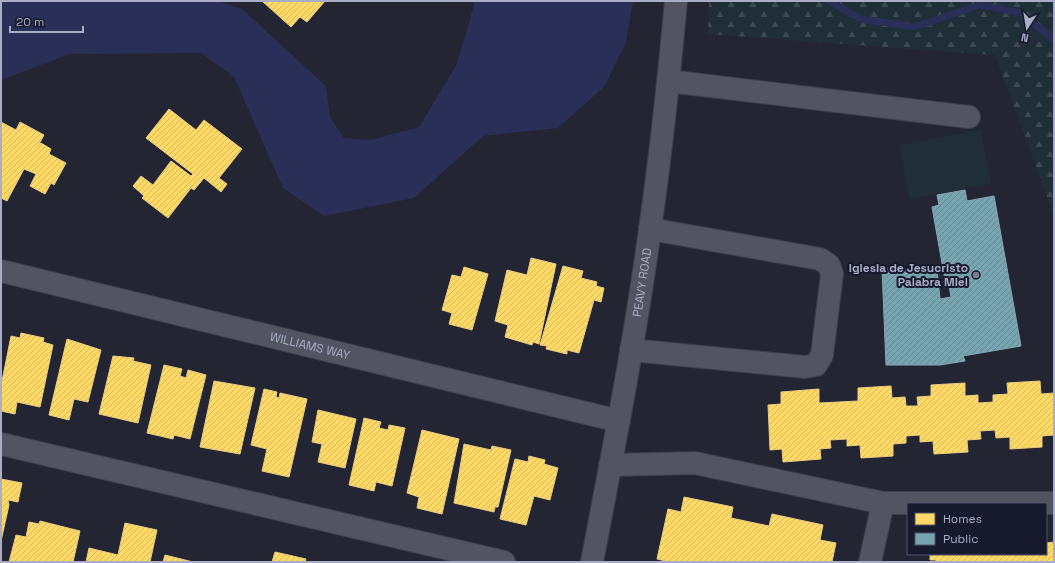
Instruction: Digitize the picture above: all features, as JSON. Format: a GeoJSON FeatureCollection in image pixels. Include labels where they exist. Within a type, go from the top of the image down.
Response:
{"type":"FeatureCollection","features":[{"type":"Feature","properties":{"kind":"street","name":"PEAVY ROAD"},"geometry":{"type":"LineString","coordinates":[[592,562],[619,420],[650,229],[676,1]]}},
{"type":"Feature","properties":{"kind":"street"},"geometry":{"type":"LineString","coordinates":[[668,81],[969,117]]}},
{"type":"Feature","properties":{"kind":"street"},"geometry":{"type":"LineString","coordinates":[[631,350],[805,367],[816,365],[822,355],[832,274],[829,265],[820,259],[650,229]]}},
{"type":"Feature","properties":{"kind":"street","name":"WILLIAMS WAY"},"geometry":{"type":"LineString","coordinates":[[1,271],[619,420]]}},
{"type":"Feature","properties":{"kind":"street"},"geometry":{"type":"LineString","coordinates":[[1,444],[504,562]]}},
{"type":"Feature","properties":{"kind":"street"},"geometry":{"type":"LineString","coordinates":[[610,465],[695,463],[883,503],[1054,503]]}},
{"type":"Feature","properties":{"kind":"street"},"geometry":{"type":"LineString","coordinates":[[870,562],[883,503]]}},
{"type":"Feature","properties":{"kind":"green space"},"geometry":{"type":"Polygon","coordinates":[[[709,1],[1054,1],[1054,216],[995,55],[708,34],[709,1]]]}},
{"type":"Feature","properties":{"kind":"green space"},"geometry":{"type":"Polygon","coordinates":[[[981,130],[991,184],[909,199],[900,145],[981,130]]]}},
{"type":"Feature","properties":{"kind":"water"},"geometry":{"type":"Polygon","coordinates":[[[1,1],[217,1],[242,9],[326,86],[330,117],[344,138],[371,140],[419,127],[457,64],[475,1],[633,1],[626,42],[605,86],[558,128],[483,136],[414,198],[324,216],[283,188],[234,77],[201,53],[70,54],[1,80],[1,1]]]}},
{"type":"Feature","properties":{"kind":"building: Homes"},"geometry":{"type":"Polygon","coordinates":[[[262,1],[325,1],[307,22],[300,17],[291,27],[262,1]]]}},
{"type":"Feature","properties":{"kind":"building: Homes"},"geometry":{"type":"Polygon","coordinates":[[[169,109],[196,130],[204,120],[242,149],[219,178],[227,184],[221,192],[204,178],[194,190],[191,188],[168,218],[142,198],[144,196],[133,186],[141,176],[153,185],[171,161],[191,176],[193,174],[146,138],[169,109]]]}},
{"type":"Feature","properties":{"kind":"building: Homes"},"geometry":{"type":"Polygon","coordinates":[[[1,122],[16,130],[20,122],[44,135],[38,146],[41,143],[51,149],[49,154],[66,163],[54,185],[51,183],[45,194],[30,186],[36,174],[24,169],[7,201],[1,198],[1,122]]]}},
{"type":"Feature","properties":{"kind":"building: Homes"},"geometry":{"type":"Polygon","coordinates":[[[531,258],[556,264],[539,344],[533,342],[532,345],[505,337],[508,325],[495,321],[507,270],[527,275],[531,258]]]}},
{"type":"Feature","properties":{"kind":"building: Homes"},"geometry":{"type":"Polygon","coordinates":[[[563,266],[583,271],[581,278],[597,282],[596,286],[604,288],[601,302],[594,300],[579,353],[567,350],[567,354],[546,349],[547,346],[540,345],[563,266]]]}},
{"type":"Feature","properties":{"kind":"building: Homes"},"geometry":{"type":"Polygon","coordinates":[[[464,267],[488,274],[472,330],[449,324],[452,313],[442,310],[452,275],[461,277],[464,267]]]}},
{"type":"Feature","properties":{"kind":"building: Homes"},"geometry":{"type":"Polygon","coordinates":[[[21,333],[44,338],[43,342],[53,345],[40,407],[17,402],[15,414],[1,411],[1,386],[11,336],[20,338],[21,333]]]}},
{"type":"Feature","properties":{"kind":"building: Homes"},"geometry":{"type":"Polygon","coordinates":[[[67,339],[101,350],[88,402],[74,399],[69,420],[49,415],[67,339]]]}},
{"type":"Feature","properties":{"kind":"building: Homes"},"geometry":{"type":"Polygon","coordinates":[[[113,356],[134,358],[133,361],[151,365],[138,423],[99,414],[113,356]]]}},
{"type":"Feature","properties":{"kind":"building: Homes"},"geometry":{"type":"Polygon","coordinates":[[[164,365],[182,369],[180,376],[186,378],[188,370],[206,375],[190,439],[174,435],[173,439],[147,433],[164,365]]]}},
{"type":"Feature","properties":{"kind":"building: Homes"},"geometry":{"type":"Polygon","coordinates":[[[214,381],[255,388],[240,454],[200,447],[214,381]]]}},
{"type":"Feature","properties":{"kind":"building: Homes"},"geometry":{"type":"Polygon","coordinates":[[[1040,381],[1041,394],[1054,393],[1054,435],[1042,436],[1042,447],[1010,449],[1010,437],[996,438],[995,430],[980,431],[981,439],[967,440],[968,452],[934,454],[933,441],[920,442],[920,435],[906,436],[906,443],[893,444],[893,456],[861,458],[860,445],[847,446],[847,439],[830,440],[831,448],[820,449],[821,459],[783,462],[782,449],[770,450],[768,405],[781,404],[781,392],[819,389],[819,403],[858,401],[858,388],[891,386],[892,398],[905,397],[906,406],[918,406],[917,397],[931,396],[931,385],[965,383],[965,396],[978,395],[978,403],[993,402],[993,395],[1008,394],[1007,383],[1040,381]]]}},
{"type":"Feature","properties":{"kind":"building: Homes"},"geometry":{"type":"Polygon","coordinates":[[[264,389],[277,392],[276,397],[279,398],[280,393],[307,399],[289,477],[262,471],[267,449],[251,445],[264,389]]]}},
{"type":"Feature","properties":{"kind":"building: Homes"},"geometry":{"type":"Polygon","coordinates":[[[318,410],[356,419],[345,468],[318,462],[322,444],[312,442],[318,410]]]}},
{"type":"Feature","properties":{"kind":"building: Homes"},"geometry":{"type":"Polygon","coordinates":[[[364,418],[381,422],[379,428],[388,430],[389,425],[405,428],[392,486],[376,482],[374,491],[349,485],[364,418]]]}},
{"type":"Feature","properties":{"kind":"building: Homes"},"geometry":{"type":"Polygon","coordinates":[[[422,430],[459,439],[442,514],[417,508],[419,497],[407,493],[422,430]]]}},
{"type":"Feature","properties":{"kind":"building: Homes"},"geometry":{"type":"Polygon","coordinates":[[[464,444],[491,450],[492,446],[511,450],[498,507],[495,507],[494,512],[454,503],[464,444]]]}},
{"type":"Feature","properties":{"kind":"building: Homes"},"geometry":{"type":"Polygon","coordinates":[[[529,456],[545,460],[544,464],[558,468],[550,500],[534,496],[526,525],[500,519],[515,459],[528,462],[529,456]]]}},
{"type":"Feature","properties":{"kind":"building: Homes"},"geometry":{"type":"Polygon","coordinates":[[[1,479],[22,483],[18,502],[8,500],[9,505],[1,541],[1,479]]]}},
{"type":"Feature","properties":{"kind":"building: Homes"},"geometry":{"type":"Polygon","coordinates":[[[684,497],[733,507],[731,518],[769,526],[772,514],[823,525],[820,540],[836,543],[832,562],[670,562],[657,559],[668,509],[681,512],[684,497]]]}},
{"type":"Feature","properties":{"kind":"building: Homes"},"geometry":{"type":"Polygon","coordinates":[[[40,521],[80,531],[73,562],[9,562],[16,535],[26,537],[29,522],[39,524],[40,521]]]}},
{"type":"Feature","properties":{"kind":"building: Homes"},"geometry":{"type":"Polygon","coordinates":[[[125,523],[157,530],[150,562],[86,562],[89,548],[118,555],[125,523]]]}},
{"type":"Feature","properties":{"kind":"building: Homes"},"geometry":{"type":"Polygon","coordinates":[[[1054,542],[1054,562],[936,562],[936,560],[930,560],[930,555],[1047,555],[1047,543],[1054,542]]]}},
{"type":"Feature","properties":{"kind":"building: Homes"},"geometry":{"type":"Polygon","coordinates":[[[275,552],[306,559],[305,562],[272,562],[275,552]]]}},
{"type":"Feature","properties":{"kind":"building: Homes"},"geometry":{"type":"Polygon","coordinates":[[[165,555],[193,562],[163,562],[165,555]]]}},
{"type":"Feature","properties":{"kind":"building: Public","name":"Iglesia de Jesucristo Palabra Miel"},"geometry":{"type":"Polygon","coordinates":[[[965,190],[967,201],[994,196],[1021,346],[963,356],[965,361],[940,365],[886,365],[882,269],[937,269],[940,299],[951,297],[948,280],[945,280],[932,207],[939,205],[937,195],[965,190]]]}},
{"type":"Feature","properties":{"kind":"waterway"},"geometry":{"type":"LineString","coordinates":[[829,1],[861,19],[915,27],[980,5],[1021,13],[1054,40]]}},
{"type":"Feature","properties":{"kind":"place","name":"Iglesia de Jesucristo Palabra Miel"},"geometry":{"type":"Point","coordinates":[976,275]}}]}
